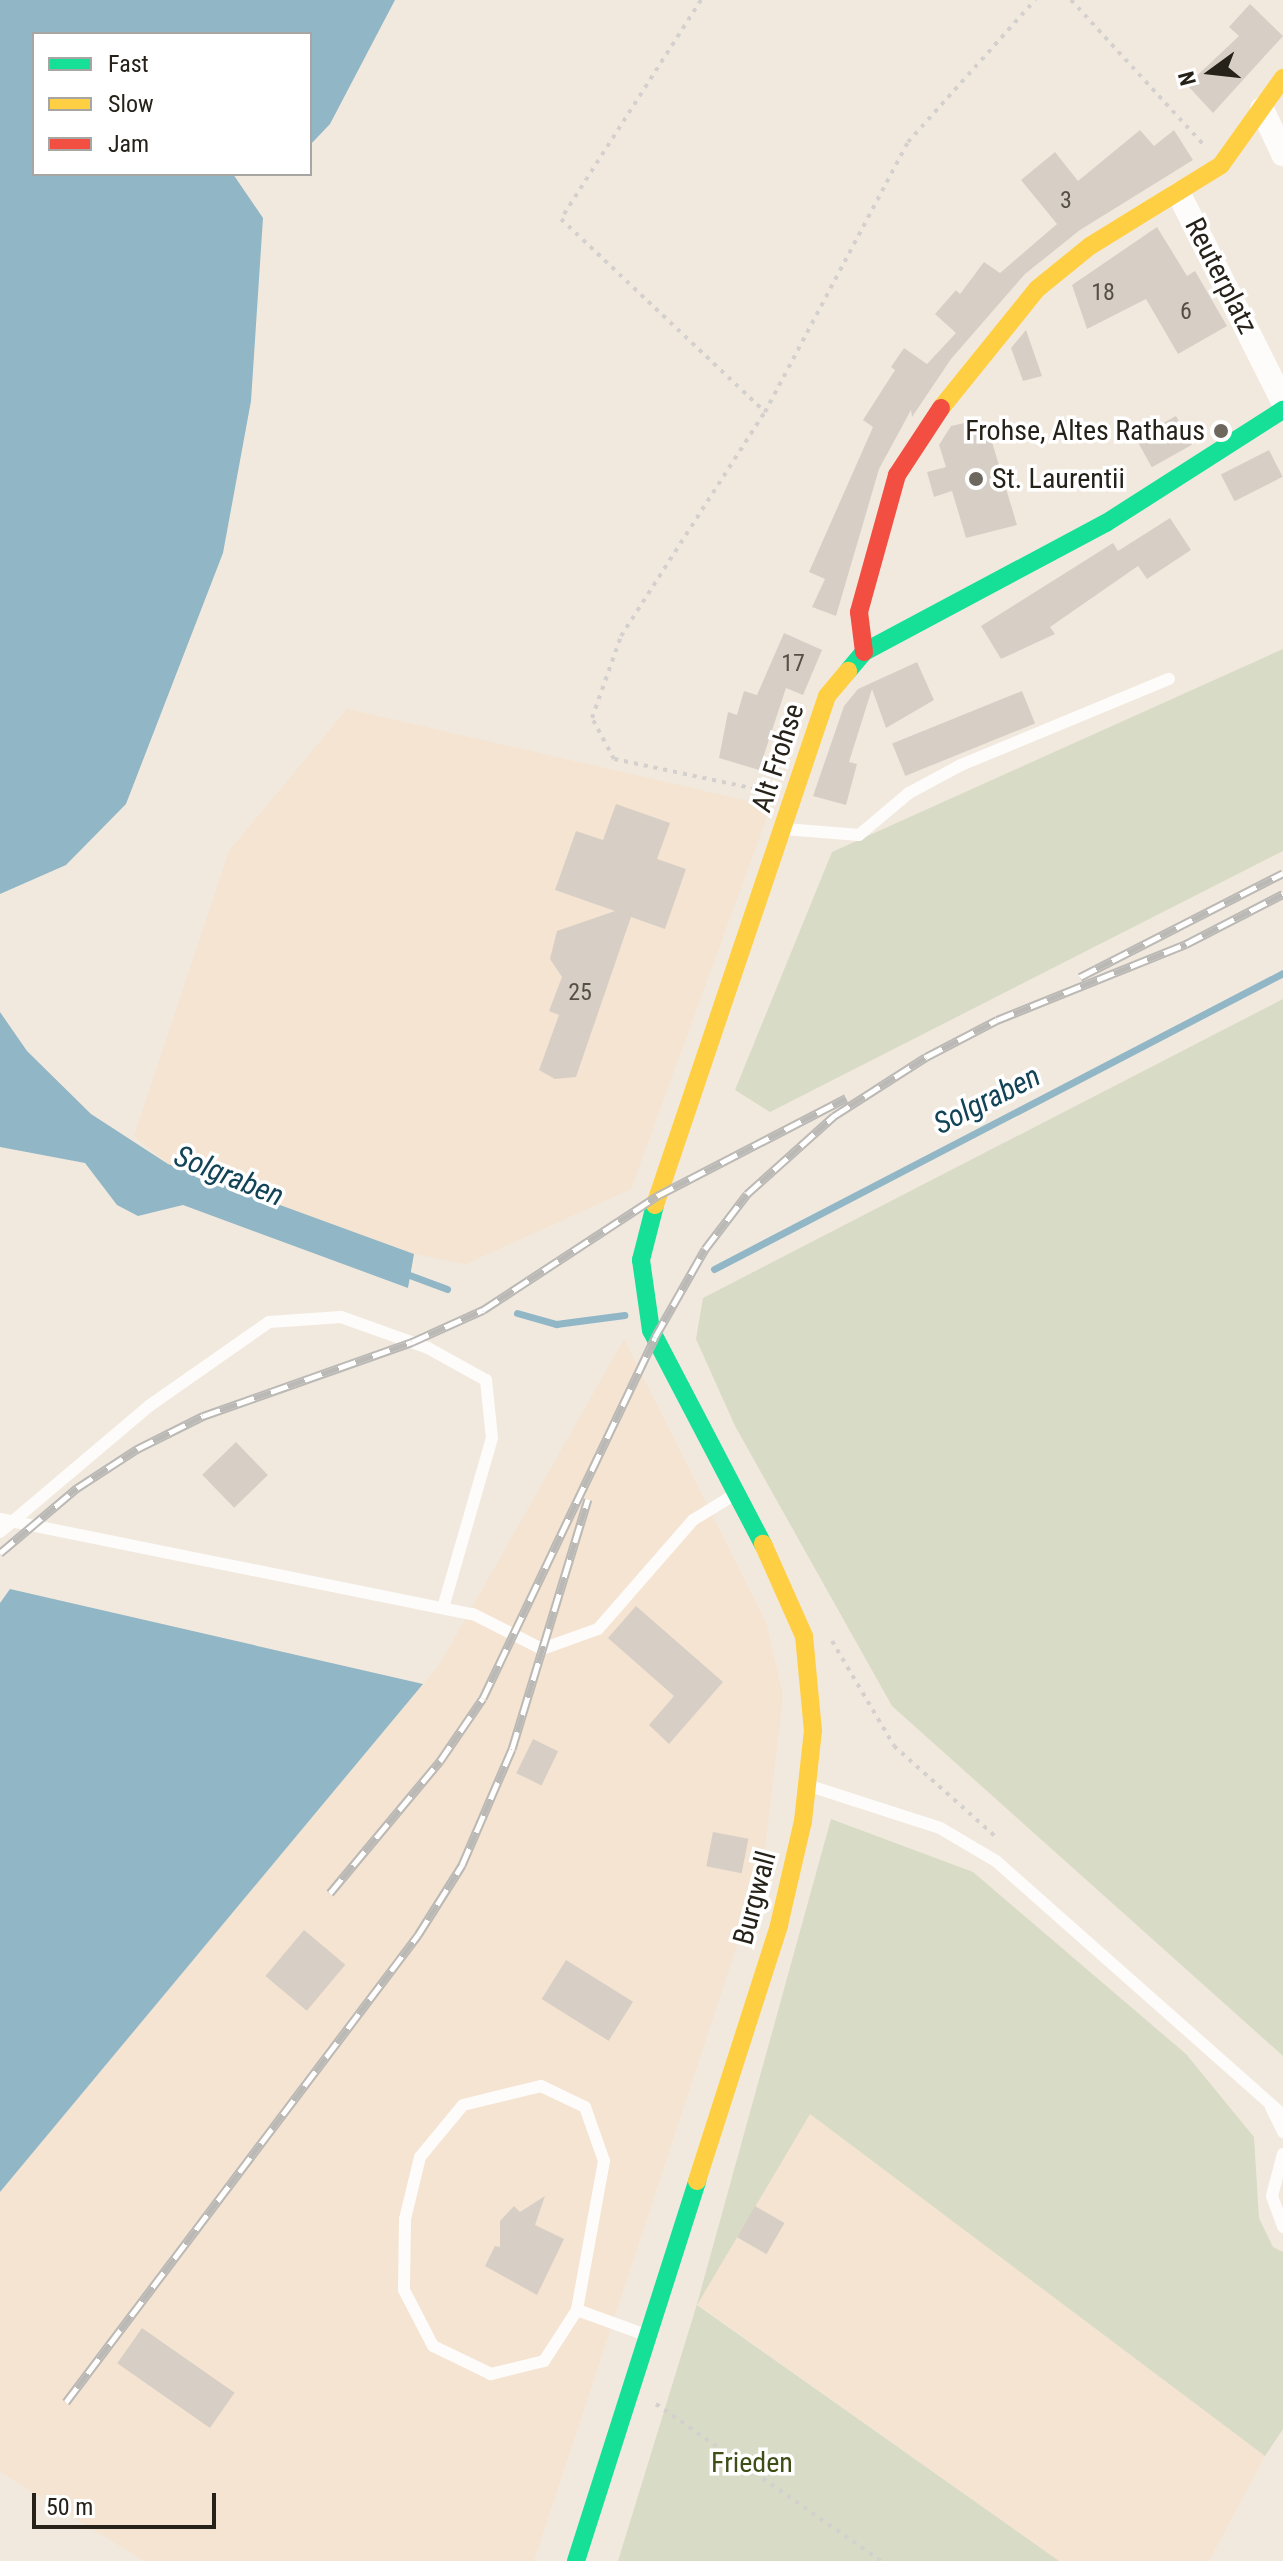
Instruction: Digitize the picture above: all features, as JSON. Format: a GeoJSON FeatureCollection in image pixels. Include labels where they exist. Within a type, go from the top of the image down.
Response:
{"type":"FeatureCollection","features":[{"type":"Feature","properties":{"kind":"street"},"geometry":{"type":"LineString","coordinates":[[864,652],[859,612],[897,475],[965,371],[1037,289],[1090,246],[1179,194],[1221,165],[1283,78]]}},
{"type":"Feature","properties":{"kind":"street"},"geometry":{"type":"LineString","coordinates":[[1262,109],[1283,154]]}},
{"type":"Feature","properties":{"kind":"street","name":"Reuterplatz"},"geometry":{"type":"LineString","coordinates":[[1179,194],[1283,402]]}},
{"type":"Feature","properties":{"kind":"street","name":"Alt Frohse"},"geometry":{"type":"LineString","coordinates":[[641,1260],[657,1196],[785,829],[827,696],[864,652],[1106,523],[1283,410]]}},
{"type":"Feature","properties":{"kind":"street","name":"Burgwall"},"geometry":{"type":"LineString","coordinates":[[576,2561],[779,1925],[807,1785],[813,1731],[804,1636],[737,1494],[651,1330],[641,1260]]}},
{"type":"Feature","properties":{"kind":"lane"},"geometry":{"type":"LineString","coordinates":[[785,829],[859,835],[909,793],[961,765],[1169,679]]}},
{"type":"Feature","properties":{"kind":"lane"},"geometry":{"type":"LineString","coordinates":[[0,1532],[5,1520],[149,1406],[269,1322],[341,1317],[428,1348],[486,1380],[492,1438],[443,1608]]}},
{"type":"Feature","properties":{"kind":"lane"},"geometry":{"type":"LineString","coordinates":[[5,1520],[473,1614],[542,1649],[598,1629],[693,1520],[737,1494]]}},
{"type":"Feature","properties":{"kind":"lane"},"geometry":{"type":"LineString","coordinates":[[807,1785],[940,1828],[996,1861],[1283,2115]]}},
{"type":"Feature","properties":{"kind":"lane"},"geometry":{"type":"LineString","coordinates":[[541,2086],[585,2107],[604,2161],[589,2271],[577,2310],[544,2361],[491,2374],[433,2346],[404,2290],[405,2219],[420,2157],[463,2105],[541,2086]]}},
{"type":"Feature","properties":{"kind":"lane"},"geometry":{"type":"LineString","coordinates":[[1269,2104],[1283,2132]]}},
{"type":"Feature","properties":{"kind":"lane"},"geometry":{"type":"LineString","coordinates":[[1283,2154],[1272,2196],[1283,2227]]}},
{"type":"Feature","properties":{"kind":"lane"},"geometry":{"type":"LineString","coordinates":[[577,2310],[646,2335]]}},
{"type":"Feature","properties":{"kind":"path"},"geometry":{"type":"LineString","coordinates":[[701,0],[561,219],[765,412]]}},
{"type":"Feature","properties":{"kind":"path"},"geometry":{"type":"LineString","coordinates":[[795,797],[614,759],[592,718],[621,636],[765,412],[908,142],[1035,0]]}},
{"type":"Feature","properties":{"kind":"path"},"geometry":{"type":"LineString","coordinates":[[1071,0],[1221,165]]}},
{"type":"Feature","properties":{"kind":"path"},"geometry":{"type":"LineString","coordinates":[[821,1628],[842,1650],[894,1746],[1005,1845]]}},
{"type":"Feature","properties":{"kind":"path"},"geometry":{"type":"LineString","coordinates":[[628,2392],[654,2402],[881,2561]]}},
{"type":"Feature","properties":{"kind":"shaded area"},"geometry":{"type":"Polygon","coordinates":[[[347,709],[771,806],[631,1189],[466,1264],[414,1254],[168,1164],[134,1136],[229,851],[347,709]]]}},
{"type":"Feature","properties":{"kind":"shaded area"},"geometry":{"type":"Polygon","coordinates":[[[624,1339],[766,1622],[783,1695],[763,1867],[534,2561],[144,2561],[0,2472],[0,2192],[440,1664],[624,1339]]]}},
{"type":"Feature","properties":{"kind":"shaded area"},"geometry":{"type":"Polygon","coordinates":[[[810,2113],[1265,2456],[1209,2561],[1059,2561],[697,2304],[810,2113]]]}},
{"type":"Feature","properties":{"kind":"green space"},"geometry":{"type":"Polygon","coordinates":[[[1283,649],[1283,851],[770,1112],[735,1090],[832,852],[1283,649]]]}},
{"type":"Feature","properties":{"kind":"green space"},"geometry":{"type":"Polygon","coordinates":[[[1283,999],[1283,2056],[892,1706],[735,1426],[696,1339],[703,1298],[1283,999]]]}},
{"type":"Feature","properties":{"kind":"green space","name":"Frieden"},"geometry":{"type":"Polygon","coordinates":[[[831,1819],[973,1872],[1186,2054],[1254,2137],[1259,2218],[1273,2247],[1283,2252],[1283,2429],[1265,2456],[810,2114],[697,2305],[1059,2561],[618,2561],[697,2304],[831,1819]]]}},
{"type":"Feature","properties":{"kind":"water"},"geometry":{"type":"Polygon","coordinates":[[[0,0],[395,0],[330,124],[312,143],[312,32],[32,32],[32,176],[234,176],[263,218],[251,401],[223,553],[126,804],[66,865],[0,894],[0,0]]]}},
{"type":"Feature","properties":{"kind":"water"},"geometry":{"type":"Polygon","coordinates":[[[0,1012],[27,1051],[91,1114],[168,1164],[414,1254],[408,1288],[183,1205],[138,1216],[117,1205],[85,1163],[0,1147],[0,1012]]]}},
{"type":"Feature","properties":{"kind":"water"},"geometry":{"type":"Polygon","coordinates":[[[10,1589],[423,1684],[0,2192],[0,1603],[10,1589]]]}},
{"type":"Feature","properties":{"kind":"building"},"geometry":{"type":"Polygon","coordinates":[[[1250,4],[1283,36],[1213,113],[1187,85],[1239,36],[1229,27],[1250,4]]]}},
{"type":"Feature","properties":{"kind":"building"},"geometry":{"type":"Polygon","coordinates":[[[1140,130],[1154,146],[1174,130],[1193,160],[1080,230],[1025,274],[951,359],[912,417],[911,410],[879,469],[836,616],[812,607],[825,579],[809,572],[873,427],[863,420],[895,370],[891,367],[904,348],[927,364],[956,333],[935,314],[956,290],[960,294],[984,262],[1000,273],[1057,224],[1021,180],[1055,152],[1078,181],[1140,130]]]}},
{"type":"Feature","properties":{"kind":"building"},"geometry":{"type":"Polygon","coordinates":[[[1157,227],[1187,276],[1195,271],[1227,326],[1178,354],[1146,299],[1087,329],[1072,285],[1157,227]]]}},
{"type":"Feature","properties":{"kind":"building"},"geometry":{"type":"Polygon","coordinates":[[[1026,330],[1042,376],[1023,381],[1011,348],[1026,330]]]}},
{"type":"Feature","properties":{"kind":"building"},"geometry":{"type":"Polygon","coordinates":[[[1176,416],[1192,445],[1152,467],[1136,438],[1176,416]]]}},
{"type":"Feature","properties":{"kind":"building","name":"St. Laurentii"},"geometry":{"type":"Polygon","coordinates":[[[973,421],[989,432],[1017,525],[966,538],[952,491],[934,497],[927,472],[946,467],[939,445],[951,426],[973,421]]]}},
{"type":"Feature","properties":{"kind":"building"},"geometry":{"type":"Polygon","coordinates":[[[1269,450],[1283,477],[1235,501],[1221,475],[1269,450]]]}},
{"type":"Feature","properties":{"kind":"building"},"geometry":{"type":"Polygon","coordinates":[[[1170,518],[1191,550],[1147,579],[1138,566],[1050,627],[1055,634],[1001,659],[981,626],[1113,543],[1118,551],[1170,518]]]}},
{"type":"Feature","properties":{"kind":"building"},"geometry":{"type":"Polygon","coordinates":[[[784,633],[822,650],[803,695],[786,688],[759,770],[719,758],[728,712],[737,715],[744,691],[757,695],[784,633]]]}},
{"type":"Feature","properties":{"kind":"building"},"geometry":{"type":"Polygon","coordinates":[[[917,662],[934,700],[886,728],[872,689],[849,762],[857,764],[846,805],[813,796],[844,706],[858,689],[917,662]]]}},
{"type":"Feature","properties":{"kind":"building"},"geometry":{"type":"Polygon","coordinates":[[[1022,691],[1035,723],[905,776],[892,743],[1022,691]]]}},
{"type":"Feature","properties":{"kind":"building"},"geometry":{"type":"Polygon","coordinates":[[[616,804],[670,823],[657,859],[686,869],[665,929],[631,917],[576,1077],[555,1079],[539,1070],[559,1015],[549,1011],[562,977],[550,959],[557,931],[615,911],[555,890],[576,831],[603,840],[616,804]]]}},
{"type":"Feature","properties":{"kind":"building"},"geometry":{"type":"Polygon","coordinates":[[[236,1442],[268,1475],[234,1508],[202,1475],[236,1442]]]}},
{"type":"Feature","properties":{"kind":"building"},"geometry":{"type":"Polygon","coordinates":[[[636,1606],[723,1682],[669,1744],[649,1725],[674,1696],[608,1638],[636,1606]]]}},
{"type":"Feature","properties":{"kind":"building"},"geometry":{"type":"Polygon","coordinates":[[[533,1739],[558,1751],[542,1785],[516,1773],[533,1739]]]}},
{"type":"Feature","properties":{"kind":"building"},"geometry":{"type":"Polygon","coordinates":[[[713,1832],[748,1839],[742,1873],[706,1866],[713,1832]]]}},
{"type":"Feature","properties":{"kind":"building"},"geometry":{"type":"Polygon","coordinates":[[[304,1930],[345,1965],[307,2011],[265,1976],[304,1930]]]}},
{"type":"Feature","properties":{"kind":"building"},"geometry":{"type":"Polygon","coordinates":[[[566,1960],[633,2002],[609,2041],[542,1999],[566,1960]]]}},
{"type":"Feature","properties":{"kind":"building"},"geometry":{"type":"Polygon","coordinates":[[[545,2196],[535,2225],[564,2239],[537,2295],[485,2266],[495,2246],[500,2247],[500,2221],[514,2206],[520,2212],[545,2196]]]}},
{"type":"Feature","properties":{"kind":"building"},"geometry":{"type":"Polygon","coordinates":[[[755,2206],[784,2223],[766,2254],[737,2237],[755,2206]]]}},
{"type":"Feature","properties":{"kind":"building"},"geometry":{"type":"Polygon","coordinates":[[[142,2328],[235,2393],[210,2428],[117,2363],[142,2328]]]}},
{"type":"Feature","properties":{"kind":"waterway","name":"Solgraben"},"geometry":{"type":"LineString","coordinates":[[714,1269],[1283,973]]}},
{"type":"Feature","properties":{"kind":"waterway","name":"Solgraben"},"geometry":{"type":"LineString","coordinates":[[404,1273],[447,1289]]}},
{"type":"Feature","properties":{"kind":"waterway","name":"Solgraben"},"geometry":{"type":"LineString","coordinates":[[517,1313],[556,1324],[624,1315]]}},
{"type":"Feature","properties":{"kind":"railway"},"geometry":{"type":"LineString","coordinates":[[1080,977],[1283,873]]}},
{"type":"Feature","properties":{"kind":"railway"},"geometry":{"type":"LineString","coordinates":[[330,1893],[440,1761],[483,1698],[655,1337],[705,1249],[747,1194],[834,1116],[926,1057],[997,1020],[1186,944],[1283,894]]}},
{"type":"Feature","properties":{"kind":"railway"},"geometry":{"type":"LineString","coordinates":[[0,1553],[77,1488],[137,1449],[203,1416],[412,1342],[483,1310],[657,1196],[846,1098]]}},
{"type":"Feature","properties":{"kind":"railway"},"geometry":{"type":"LineString","coordinates":[[66,2402],[418,1935],[462,1865],[512,1749],[588,1499]]}},
{"type":"Feature","properties":{"kind":"traffic: fast"},"geometry":{"type":"LineString","coordinates":[[848,671],[864,652],[1106,523],[1283,410]]}},
{"type":"Feature","properties":{"kind":"traffic: fast"},"geometry":{"type":"LineString","coordinates":[[655,1205],[641,1260],[651,1330],[763,1544]]}},
{"type":"Feature","properties":{"kind":"traffic: fast"},"geometry":{"type":"LineString","coordinates":[[576,2561],[697,2181]]}},
{"type":"Feature","properties":{"kind":"traffic: slow"},"geometry":{"type":"LineString","coordinates":[[941,408],[1037,289],[1090,246],[1221,165],[1283,78]]}},
{"type":"Feature","properties":{"kind":"traffic: slow"},"geometry":{"type":"LineString","coordinates":[[655,1205],[827,696],[848,671]]}},
{"type":"Feature","properties":{"kind":"traffic: slow"},"geometry":{"type":"LineString","coordinates":[[697,2181],[779,1925],[803,1821],[813,1731],[804,1636],[763,1544]]}},
{"type":"Feature","properties":{"kind":"traffic: jam"},"geometry":{"type":"LineString","coordinates":[[864,652],[859,612],[897,475],[941,408]]}},
{"type":"Feature","properties":{"kind":"place","name":"Frohse, Altes Rathaus"},"geometry":{"type":"Point","coordinates":[1221,431]}},
{"type":"Feature","properties":{"kind":"place","name":"St. Laurentii"},"geometry":{"type":"Point","coordinates":[976,479]}}]}
